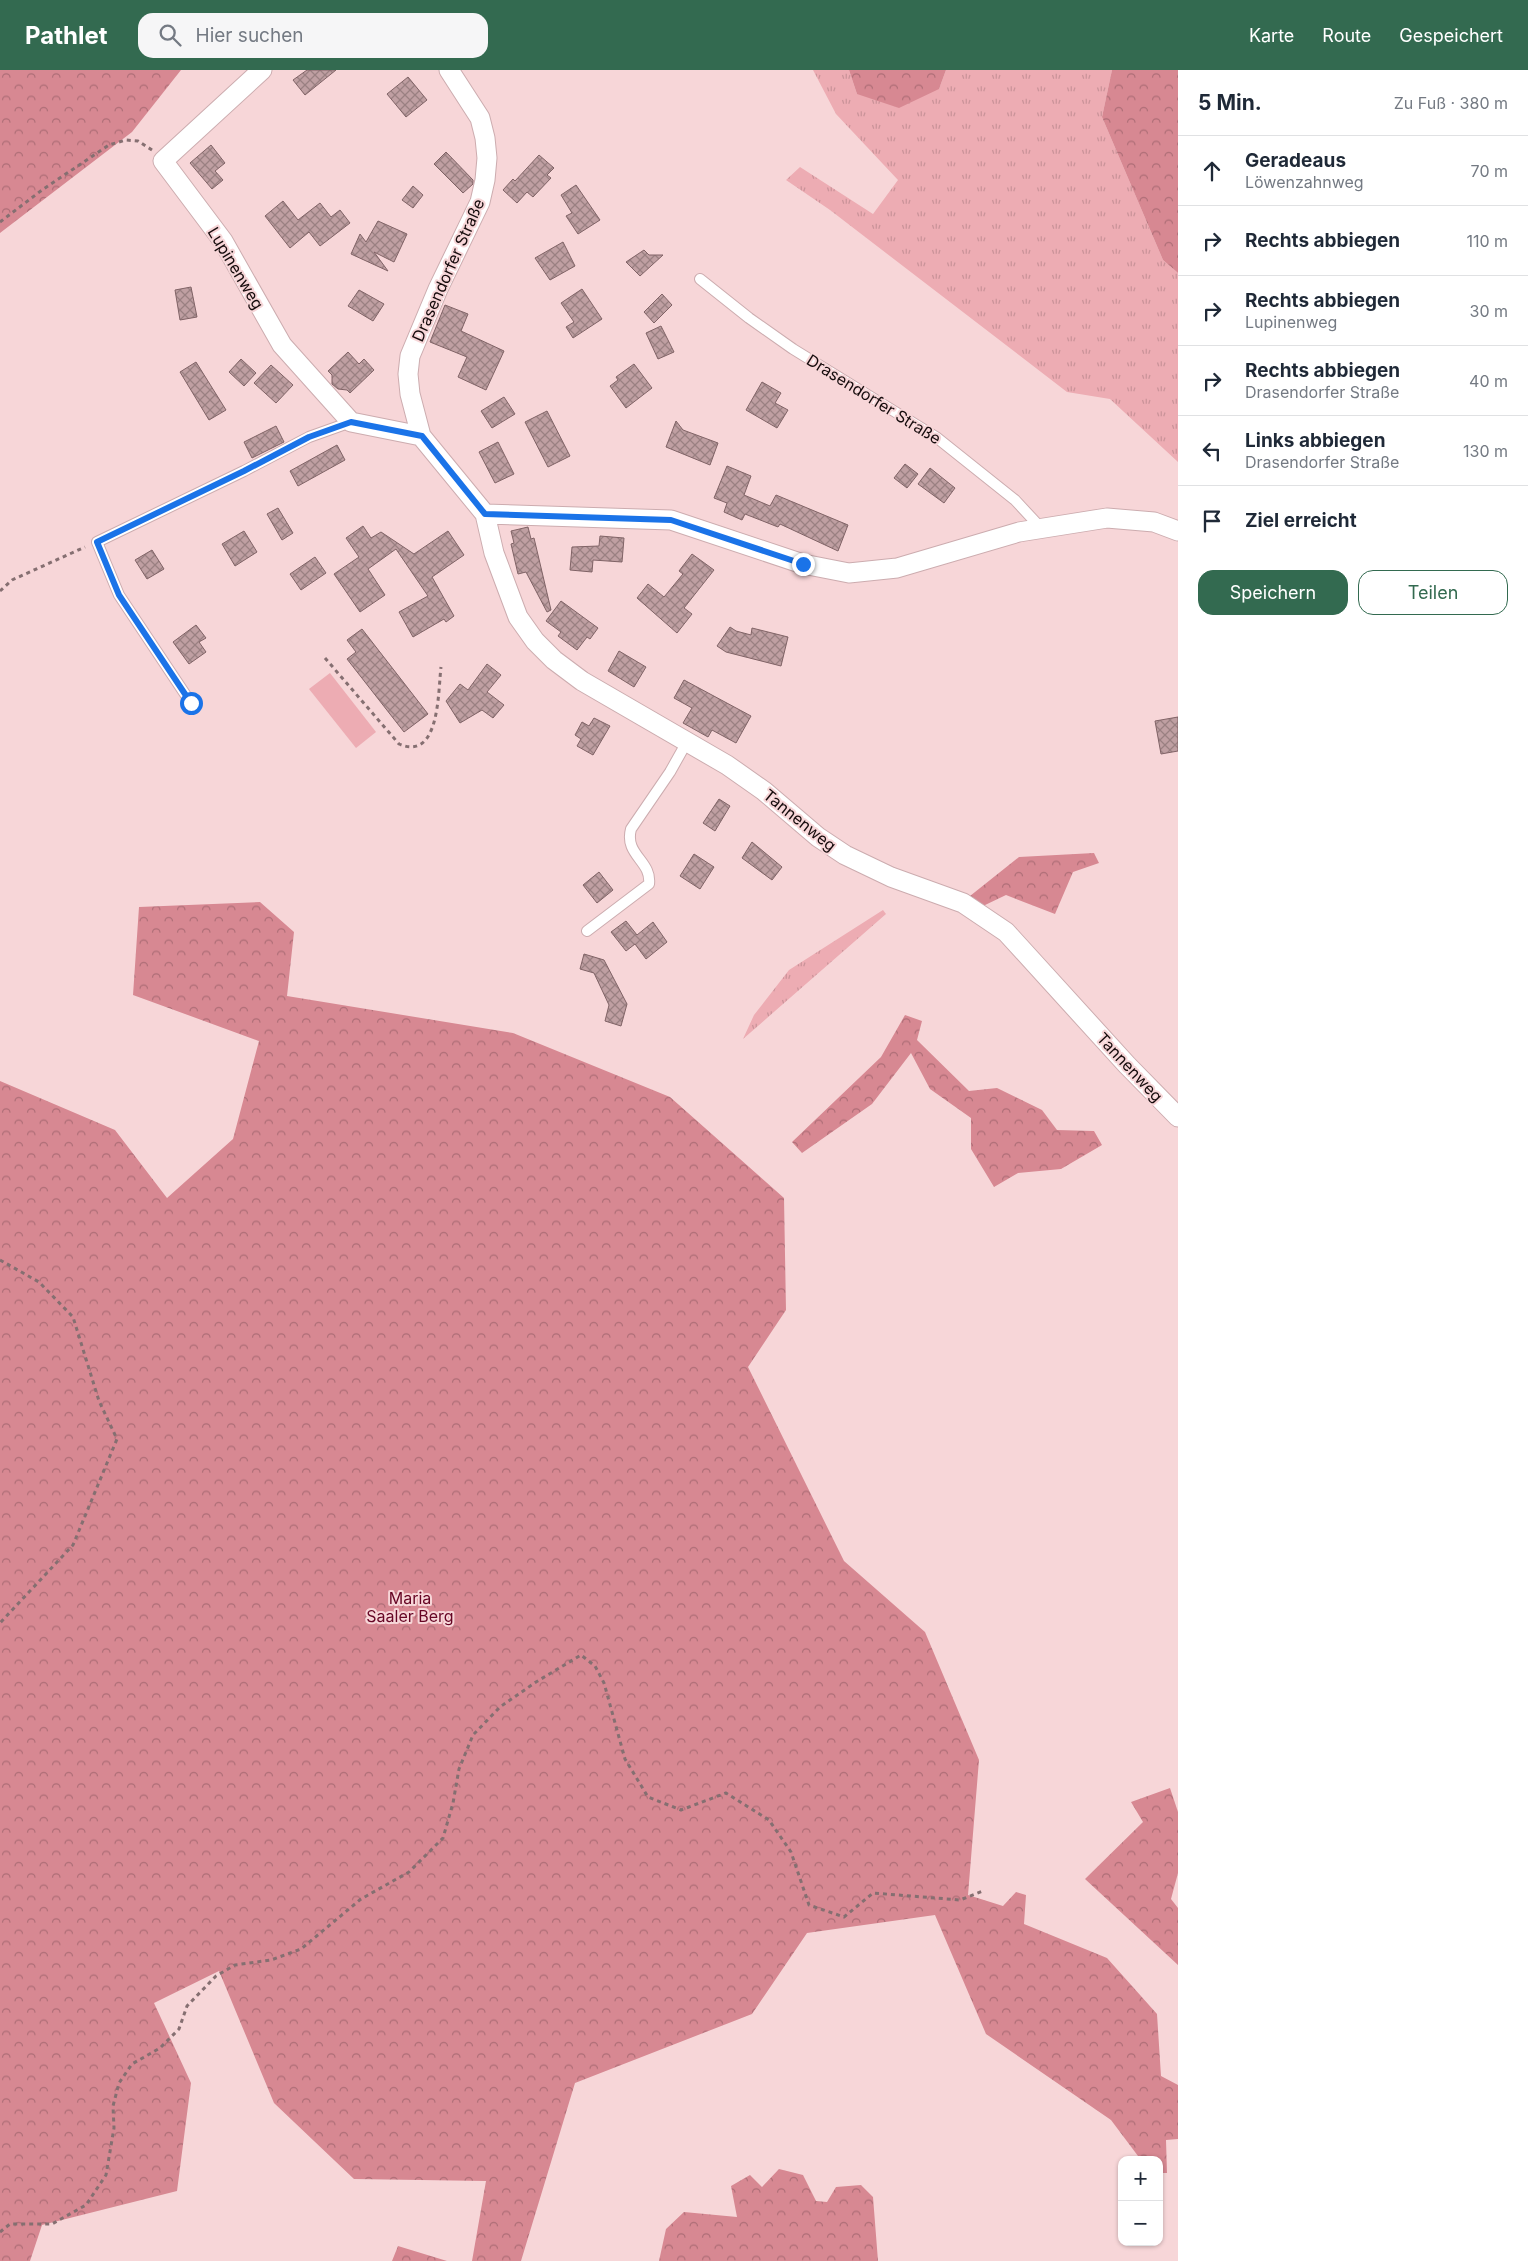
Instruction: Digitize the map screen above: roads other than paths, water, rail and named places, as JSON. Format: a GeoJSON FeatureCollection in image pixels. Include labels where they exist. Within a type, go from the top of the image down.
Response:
{"type":"FeatureCollection","features":[{"type":"Feature","properties":{"kind":"street","name":"Lupinenweg"},"geometry":{"type":"LineString","coordinates":[[262,70],[163,161],[223,241],[282,345],[351,422]]}},
{"type":"Feature","properties":{"kind":"street","name":"Drasendorfer Straße"},"geometry":{"type":"LineString","coordinates":[[449,70],[480,118],[487,158],[480,202],[438,289],[410,356],[408,374],[410,394],[422,436],[485,514]]}},
{"type":"Feature","properties":{"kind":"street"},"geometry":{"type":"LineString","coordinates":[[351,422],[422,436]]}},
{"type":"Feature","properties":{"kind":"street"},"geometry":{"type":"LineString","coordinates":[[485,514],[671,520],[803,564],[849,573],[897,568],[1019,532],[1107,518],[1154,522],[1178,531]]}},
{"type":"Feature","properties":{"kind":"street","name":"Tannenweg"},"geometry":{"type":"LineString","coordinates":[[485,514],[494,553],[518,617],[535,641],[554,660],[582,681],[688,740],[764,791],[818,837],[845,855],[891,877],[963,903],[1006,932],[1127,1065],[1178,1117]]}},
{"type":"Feature","properties":{"kind":"lane","name":"Drasendorfer Straße"},"geometry":{"type":"LineString","coordinates":[[700,278],[749,318],[793,349],[936,437],[1008,494],[1041,528]]}},
{"type":"Feature","properties":{"kind":"lane"},"geometry":{"type":"LineString","coordinates":[[191,703],[119,595],[97,542],[244,471],[309,437],[351,422]]}},
{"type":"Feature","properties":{"kind":"lane"},"geometry":{"type":"LineString","coordinates":[[587,932],[649,884],[648,870],[631,848],[628,838],[631,829],[670,772],[688,740]]}},
{"type":"Feature","properties":{"kind":"park label","name":"Maria Saaler Berg"},"geometry":{"type":"Point","coordinates":[410,1607]}}]}
